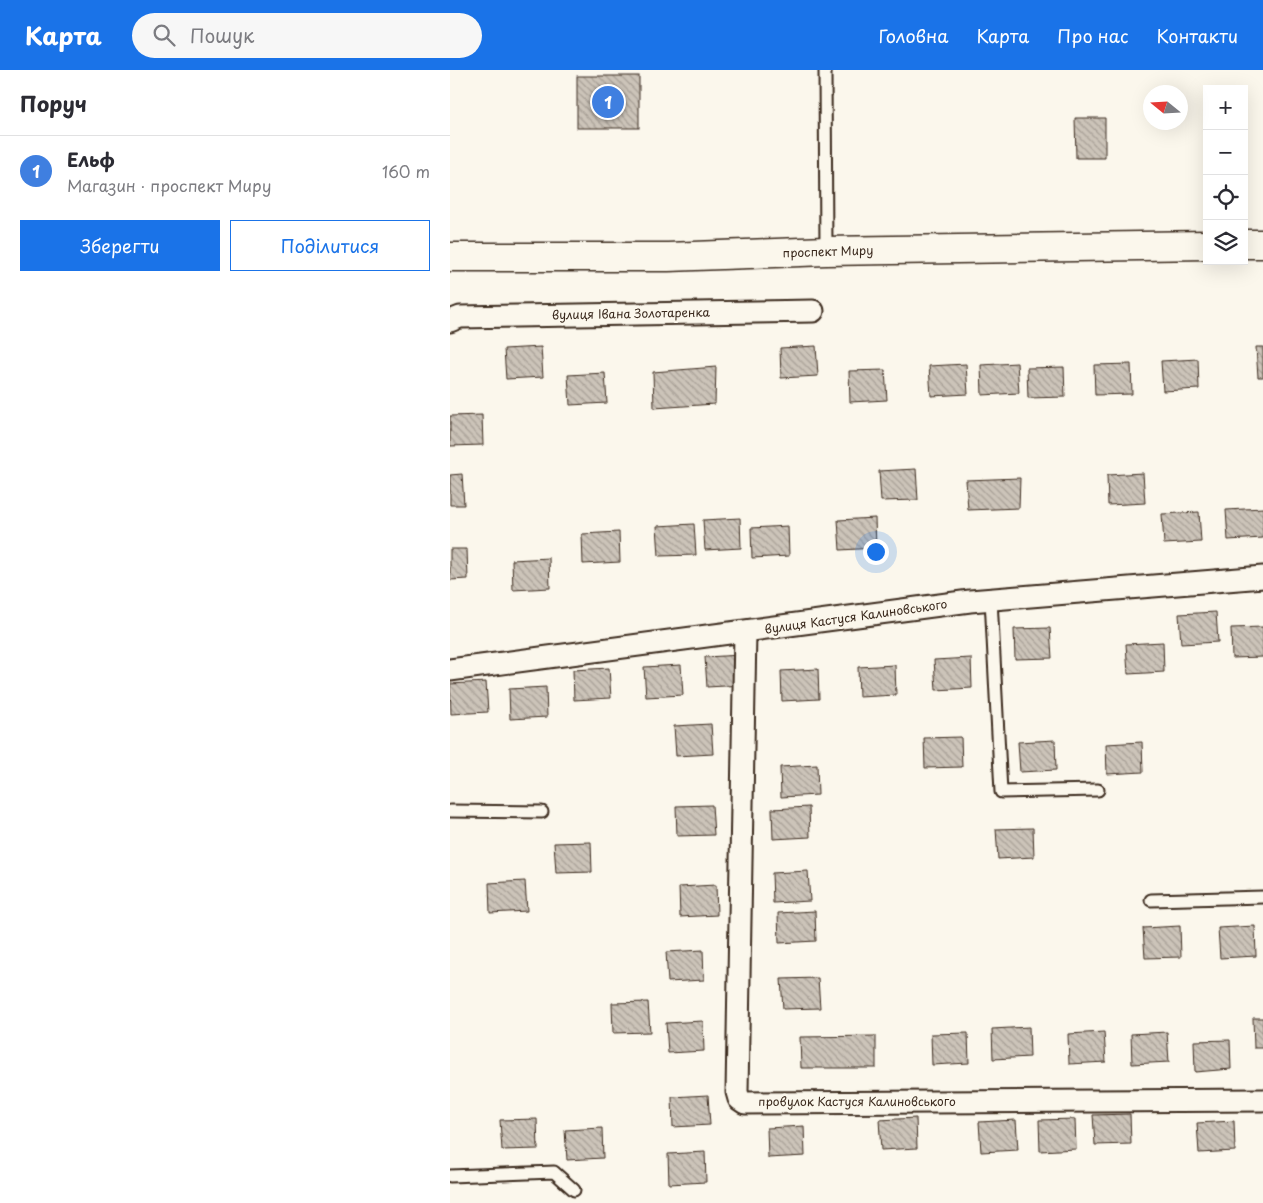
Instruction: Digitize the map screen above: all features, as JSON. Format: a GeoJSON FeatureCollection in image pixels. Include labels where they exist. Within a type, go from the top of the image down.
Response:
{"type":"FeatureCollection","features":[{"type":"Feature","properties":{"kind":"main road"},"geometry":{"type":"LineString","coordinates":[[1248,244],[1263,244]]}},
{"type":"Feature","properties":{"kind":"main road","name":"проспект Миру"},"geometry":{"type":"LineString","coordinates":[[451,256],[668,257],[826,251],[1203,245]]}},
{"type":"Feature","properties":{"kind":"street","name":"вулиця Івана Золотаренка"},"geometry":{"type":"LineString","coordinates":[[450,321],[460,317],[813,311]]}},
{"type":"Feature","properties":{"kind":"street","name":"вулиця Кастуся Калиновського"},"geometry":{"type":"LineString","coordinates":[[450,670],[991,599],[1263,577]]}},
{"type":"Feature","properties":{"kind":"street","name":"провулок Кастуся Калиновського"},"geometry":{"type":"LineString","coordinates":[[745,632],[737,1083],[739,1099],[745,1103],[1263,1100]]}},
{"type":"Feature","properties":{"kind":"lane"},"geometry":{"type":"LineString","coordinates":[[825,70],[826,251]]}},
{"type":"Feature","properties":{"kind":"lane"},"geometry":{"type":"LineString","coordinates":[[991,599],[1001,792],[1098,790]]}},
{"type":"Feature","properties":{"kind":"lane"},"geometry":{"type":"LineString","coordinates":[[450,811],[542,812]]}},
{"type":"Feature","properties":{"kind":"lane"},"geometry":{"type":"LineString","coordinates":[[1151,900],[1263,897]]}},
{"type":"Feature","properties":{"kind":"lane"},"geometry":{"type":"LineString","coordinates":[[450,1176],[554,1172],[574,1190]]}},
{"type":"Feature","properties":{"kind":"building"},"geometry":{"type":"Polygon","coordinates":[[[577,76],[639,76],[639,128],[577,128],[577,76]]]}},
{"type":"Feature","properties":{"kind":"building"},"geometry":{"type":"Polygon","coordinates":[[[1075,118],[1105,118],[1105,158],[1076,158],[1075,118]]]}},
{"type":"Feature","properties":{"kind":"building"},"geometry":{"type":"Polygon","coordinates":[[[816,346],[818,376],[781,378],[780,348],[816,346]]]}},
{"type":"Feature","properties":{"kind":"building"},"geometry":{"type":"Polygon","coordinates":[[[541,347],[543,377],[506,379],[504,349],[541,347]]]}},
{"type":"Feature","properties":{"kind":"building"},"geometry":{"type":"Polygon","coordinates":[[[1256,347],[1263,347],[1263,377],[1258,377],[1256,347]]]}},
{"type":"Feature","properties":{"kind":"building"},"geometry":{"type":"Polygon","coordinates":[[[1198,359],[1199,389],[1163,391],[1161,361],[1198,359]]]}},
{"type":"Feature","properties":{"kind":"building"},"geometry":{"type":"Polygon","coordinates":[[[1017,363],[1019,393],[982,395],[981,365],[1017,363]]]}},
{"type":"Feature","properties":{"kind":"building"},"geometry":{"type":"Polygon","coordinates":[[[966,364],[968,394],[931,396],[929,366],[966,364]]]}},
{"type":"Feature","properties":{"kind":"building"},"geometry":{"type":"Polygon","coordinates":[[[1131,364],[1132,394],[1095,395],[1094,365],[1131,364]]]}},
{"type":"Feature","properties":{"kind":"building"},"geometry":{"type":"Polygon","coordinates":[[[716,367],[715,404],[654,408],[653,372],[716,367]]]}},
{"type":"Feature","properties":{"kind":"building"},"geometry":{"type":"Polygon","coordinates":[[[1064,367],[1065,397],[1028,398],[1027,368],[1064,367]]]}},
{"type":"Feature","properties":{"kind":"building"},"geometry":{"type":"Polygon","coordinates":[[[885,370],[887,400],[850,402],[849,371],[885,370]]]}},
{"type":"Feature","properties":{"kind":"building"},"geometry":{"type":"Polygon","coordinates":[[[605,373],[607,403],[570,405],[568,375],[605,373]]]}},
{"type":"Feature","properties":{"kind":"building"},"geometry":{"type":"Polygon","coordinates":[[[482,415],[483,445],[450,446],[450,416],[482,415]]]}},
{"type":"Feature","properties":{"kind":"building"},"geometry":{"type":"Polygon","coordinates":[[[916,469],[918,500],[881,501],[879,471],[916,469]]]}},
{"type":"Feature","properties":{"kind":"building"},"geometry":{"type":"Polygon","coordinates":[[[1143,473],[1145,503],[1108,505],[1107,475],[1143,473]]]}},
{"type":"Feature","properties":{"kind":"building"},"geometry":{"type":"Polygon","coordinates":[[[462,474],[464,505],[450,505],[450,475],[462,474]]]}},
{"type":"Feature","properties":{"kind":"building"},"geometry":{"type":"Polygon","coordinates":[[[1020,478],[1019,508],[968,510],[966,480],[1020,478]]]}},
{"type":"Feature","properties":{"kind":"building"},"geometry":{"type":"Polygon","coordinates":[[[1263,508],[1263,538],[1228,540],[1226,510],[1263,508]]]}},
{"type":"Feature","properties":{"kind":"building"},"geometry":{"type":"Polygon","coordinates":[[[1199,512],[1201,542],[1164,544],[1162,514],[1199,512]]]}},
{"type":"Feature","properties":{"kind":"building"},"geometry":{"type":"Polygon","coordinates":[[[740,518],[741,548],[705,550],[703,520],[740,518]]]}},
{"type":"Feature","properties":{"kind":"building"},"geometry":{"type":"Polygon","coordinates":[[[875,518],[876,548],[840,550],[838,520],[875,518]]]}},
{"type":"Feature","properties":{"kind":"building"},"geometry":{"type":"Polygon","coordinates":[[[694,524],[696,555],[659,556],[657,526],[694,524]]]}},
{"type":"Feature","properties":{"kind":"building"},"geometry":{"type":"Polygon","coordinates":[[[788,526],[789,556],[752,558],[751,528],[788,526]]]}},
{"type":"Feature","properties":{"kind":"building"},"geometry":{"type":"Polygon","coordinates":[[[619,532],[620,562],[583,564],[582,534],[619,532]]]}},
{"type":"Feature","properties":{"kind":"building"},"geometry":{"type":"Polygon","coordinates":[[[450,549],[467,549],[468,579],[450,580],[450,549]]]}},
{"type":"Feature","properties":{"kind":"building"},"geometry":{"type":"Polygon","coordinates":[[[549,558],[550,588],[513,590],[512,560],[549,558]]]}},
{"type":"Feature","properties":{"kind":"building"},"geometry":{"type":"Polygon","coordinates":[[[1216,612],[1218,642],[1181,644],[1179,614],[1216,612]]]}},
{"type":"Feature","properties":{"kind":"building"},"geometry":{"type":"Polygon","coordinates":[[[1263,627],[1263,657],[1232,658],[1231,628],[1263,627]]]}},
{"type":"Feature","properties":{"kind":"building"},"geometry":{"type":"Polygon","coordinates":[[[1050,628],[1052,658],[1015,659],[1014,629],[1050,628]]]}},
{"type":"Feature","properties":{"kind":"building"},"geometry":{"type":"Polygon","coordinates":[[[1163,642],[1164,672],[1128,674],[1126,644],[1163,642]]]}},
{"type":"Feature","properties":{"kind":"building"},"geometry":{"type":"Polygon","coordinates":[[[742,655],[743,685],[707,687],[705,657],[742,655]]]}},
{"type":"Feature","properties":{"kind":"building"},"geometry":{"type":"Polygon","coordinates":[[[971,658],[972,688],[936,690],[934,660],[971,658]]]}},
{"type":"Feature","properties":{"kind":"building"},"geometry":{"type":"Polygon","coordinates":[[[681,665],[683,695],[646,697],[644,667],[681,665]]]}},
{"type":"Feature","properties":{"kind":"building"},"geometry":{"type":"Polygon","coordinates":[[[895,665],[896,695],[859,697],[858,667],[895,665]]]}},
{"type":"Feature","properties":{"kind":"building"},"geometry":{"type":"Polygon","coordinates":[[[609,668],[611,698],[574,700],[573,670],[609,668]]]}},
{"type":"Feature","properties":{"kind":"building"},"geometry":{"type":"Polygon","coordinates":[[[818,669],[819,699],[782,701],[781,671],[818,669]]]}},
{"type":"Feature","properties":{"kind":"building"},"geometry":{"type":"Polygon","coordinates":[[[486,682],[488,712],[451,714],[450,684],[486,682]]]}},
{"type":"Feature","properties":{"kind":"building"},"geometry":{"type":"Polygon","coordinates":[[[546,687],[547,717],[510,719],[509,689],[546,687]]]}},
{"type":"Feature","properties":{"kind":"building"},"geometry":{"type":"Polygon","coordinates":[[[711,724],[713,754],[676,756],[674,726],[711,724]]]}},
{"type":"Feature","properties":{"kind":"building"},"geometry":{"type":"Polygon","coordinates":[[[961,737],[962,767],[925,768],[924,738],[961,737]]]}},
{"type":"Feature","properties":{"kind":"building"},"geometry":{"type":"Polygon","coordinates":[[[1055,740],[1056,770],[1020,772],[1018,742],[1055,740]]]}},
{"type":"Feature","properties":{"kind":"building"},"geometry":{"type":"Polygon","coordinates":[[[1142,742],[1143,772],[1107,774],[1106,744],[1142,742]]]}},
{"type":"Feature","properties":{"kind":"building"},"geometry":{"type":"Polygon","coordinates":[[[817,765],[818,795],[781,797],[780,767],[817,765]]]}},
{"type":"Feature","properties":{"kind":"building"},"geometry":{"type":"Polygon","coordinates":[[[712,805],[714,835],[677,836],[676,806],[712,805]]]}},
{"type":"Feature","properties":{"kind":"building"},"geometry":{"type":"Polygon","coordinates":[[[809,807],[810,837],[773,839],[772,809],[809,807]]]}},
{"type":"Feature","properties":{"kind":"building"},"geometry":{"type":"Polygon","coordinates":[[[1033,828],[1034,857],[998,859],[996,829],[1033,828]]]}},
{"type":"Feature","properties":{"kind":"building"},"geometry":{"type":"Polygon","coordinates":[[[591,842],[592,872],[556,873],[554,843],[591,842]]]}},
{"type":"Feature","properties":{"kind":"building"},"geometry":{"type":"Polygon","coordinates":[[[808,871],[810,901],[773,903],[772,873],[808,871]]]}},
{"type":"Feature","properties":{"kind":"building"},"geometry":{"type":"Polygon","coordinates":[[[525,881],[527,911],[490,913],[489,883],[525,881]]]}},
{"type":"Feature","properties":{"kind":"building"},"geometry":{"type":"Polygon","coordinates":[[[716,885],[717,915],[680,917],[679,887],[716,885]]]}},
{"type":"Feature","properties":{"kind":"building"},"geometry":{"type":"Polygon","coordinates":[[[815,911],[816,941],[779,943],[778,913],[815,911]]]}},
{"type":"Feature","properties":{"kind":"building"},"geometry":{"type":"Polygon","coordinates":[[[1180,926],[1181,957],[1145,958],[1143,928],[1180,926]]]}},
{"type":"Feature","properties":{"kind":"building"},"geometry":{"type":"Polygon","coordinates":[[[1255,926],[1256,956],[1220,958],[1218,928],[1255,926]]]}},
{"type":"Feature","properties":{"kind":"building"},"geometry":{"type":"Polygon","coordinates":[[[703,950],[704,980],[668,982],[666,952],[703,950]]]}},
{"type":"Feature","properties":{"kind":"building"},"geometry":{"type":"Polygon","coordinates":[[[818,978],[820,1008],[783,1009],[781,979],[818,978]]]}},
{"type":"Feature","properties":{"kind":"building"},"geometry":{"type":"Polygon","coordinates":[[[648,1002],[650,1032],[613,1033],[612,1003],[648,1002]]]}},
{"type":"Feature","properties":{"kind":"building"},"geometry":{"type":"Polygon","coordinates":[[[1253,1018],[1263,1018],[1263,1048],[1254,1048],[1253,1018]]]}},
{"type":"Feature","properties":{"kind":"building"},"geometry":{"type":"Polygon","coordinates":[[[703,1021],[704,1051],[668,1053],[666,1023],[703,1021]]]}},
{"type":"Feature","properties":{"kind":"building"},"geometry":{"type":"Polygon","coordinates":[[[1029,1027],[1030,1057],[993,1059],[992,1029],[1029,1027]]]}},
{"type":"Feature","properties":{"kind":"building"},"geometry":{"type":"Polygon","coordinates":[[[1104,1032],[1106,1062],[1069,1064],[1068,1034],[1104,1032]]]}},
{"type":"Feature","properties":{"kind":"building"},"geometry":{"type":"Polygon","coordinates":[[[1167,1032],[1169,1062],[1132,1064],[1131,1034],[1167,1032]]]}},
{"type":"Feature","properties":{"kind":"building"},"geometry":{"type":"Polygon","coordinates":[[[968,1033],[969,1063],[932,1065],[931,1034],[968,1033]]]}},
{"type":"Feature","properties":{"kind":"building"},"geometry":{"type":"Polygon","coordinates":[[[876,1036],[876,1068],[801,1068],[800,1037],[876,1036]]]}},
{"type":"Feature","properties":{"kind":"building"},"geometry":{"type":"Polygon","coordinates":[[[1230,1040],[1231,1069],[1195,1072],[1194,1041],[1230,1040]]]}},
{"type":"Feature","properties":{"kind":"building"},"geometry":{"type":"Polygon","coordinates":[[[708,1095],[710,1125],[673,1127],[672,1097],[708,1095]]]}},
{"type":"Feature","properties":{"kind":"building"},"geometry":{"type":"Polygon","coordinates":[[[1130,1114],[1131,1144],[1095,1145],[1093,1115],[1130,1114]]]}},
{"type":"Feature","properties":{"kind":"building"},"geometry":{"type":"Polygon","coordinates":[[[916,1118],[917,1148],[881,1150],[879,1120],[916,1118]]]}},
{"type":"Feature","properties":{"kind":"building"},"geometry":{"type":"Polygon","coordinates":[[[537,1119],[538,1149],[502,1150],[500,1120],[537,1119]]]}},
{"type":"Feature","properties":{"kind":"building"},"geometry":{"type":"Polygon","coordinates":[[[1075,1119],[1076,1149],[1040,1151],[1039,1120],[1075,1119]]]}},
{"type":"Feature","properties":{"kind":"building"},"geometry":{"type":"Polygon","coordinates":[[[1016,1120],[1018,1150],[981,1152],[979,1122],[1016,1120]]]}},
{"type":"Feature","properties":{"kind":"building"},"geometry":{"type":"Polygon","coordinates":[[[1234,1121],[1235,1151],[1199,1153],[1197,1123],[1234,1121]]]}},
{"type":"Feature","properties":{"kind":"building"},"geometry":{"type":"Polygon","coordinates":[[[804,1126],[805,1156],[768,1158],[767,1128],[804,1126]]]}},
{"type":"Feature","properties":{"kind":"building"},"geometry":{"type":"Polygon","coordinates":[[[602,1128],[603,1158],[567,1160],[565,1130],[602,1128]]]}},
{"type":"Feature","properties":{"kind":"building"},"geometry":{"type":"Polygon","coordinates":[[[705,1152],[706,1182],[669,1184],[668,1154],[705,1152]]]}},
{"type":"Feature","properties":{"kind":"place","name":"Ельф"},"geometry":{"type":"Point","coordinates":[608,102]}}]}
